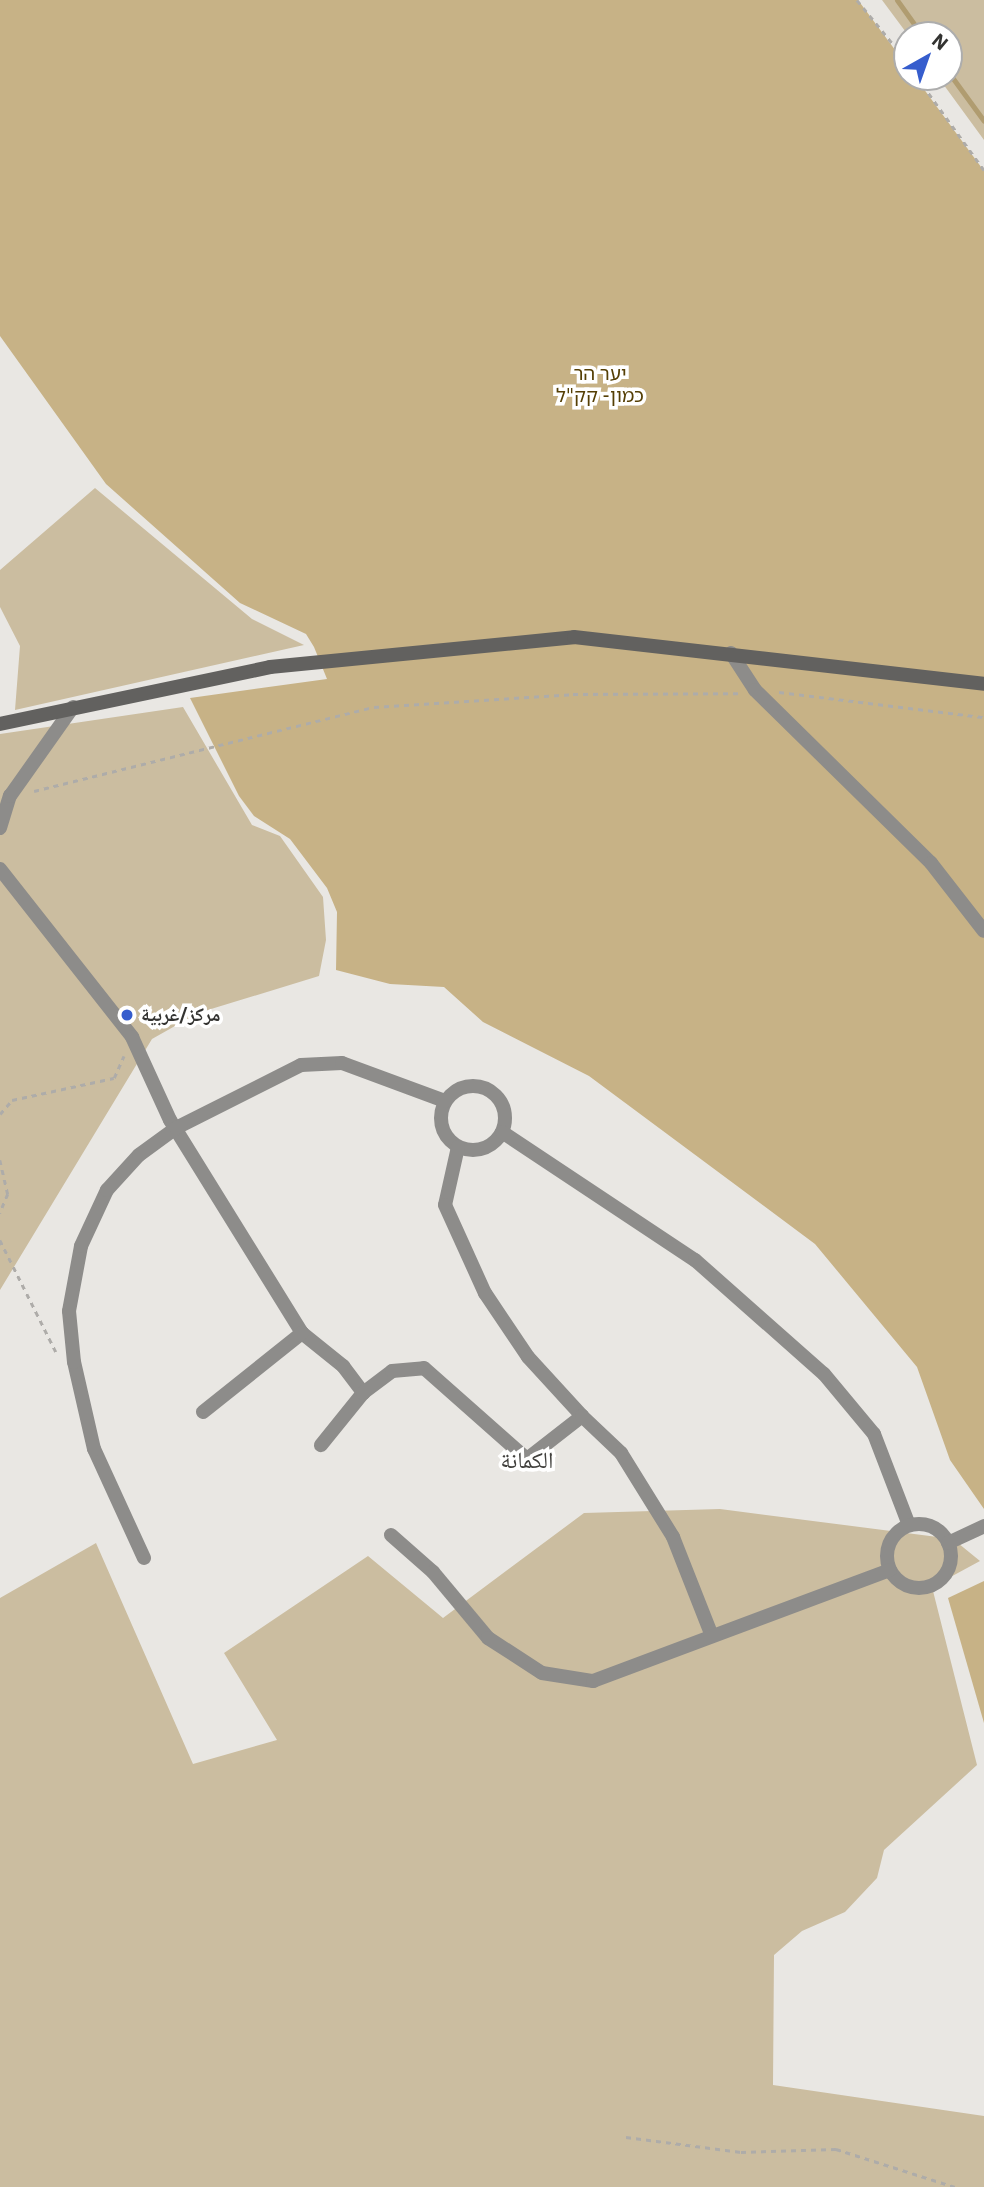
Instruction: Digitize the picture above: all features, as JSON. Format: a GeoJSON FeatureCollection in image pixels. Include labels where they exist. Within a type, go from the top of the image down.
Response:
{"type":"FeatureCollection","features":[{"type":"Feature","properties":{"kind":"main road"},"geometry":{"type":"LineString","coordinates":[[0,724],[270,667],[574,637],[984,684]]}},
{"type":"Feature","properties":{"kind":"street"},"geometry":{"type":"LineString","coordinates":[[731,653],[755,690],[931,863],[984,931]]}},
{"type":"Feature","properties":{"kind":"street"},"geometry":{"type":"LineString","coordinates":[[0,828],[10,796],[74,707]]}},
{"type":"Feature","properties":{"kind":"street"},"geometry":{"type":"LineString","coordinates":[[0,869],[132,1037],[176,1128],[302,1333],[343,1366],[363,1393]]}},
{"type":"Feature","properties":{"kind":"street"},"geometry":{"type":"LineString","coordinates":[[144,1558],[94,1449],[69,1311],[81,1245],[107,1190],[139,1155],[176,1128],[301,1065],[342,1063],[445,1101]]}},
{"type":"Feature","properties":{"kind":"street"},"geometry":{"type":"LineString","coordinates":[[462,1088],[484,1088],[504,1110],[502,1132],[479,1150],[458,1147],[440,1122],[445,1101],[462,1088]]}},
{"type":"Feature","properties":{"kind":"street"},"geometry":{"type":"LineString","coordinates":[[502,1132],[695,1260],[824,1374],[874,1434],[909,1525]]}},
{"type":"Feature","properties":{"kind":"street"},"geometry":{"type":"LineString","coordinates":[[458,1147],[445,1205],[485,1293],[528,1357],[582,1416],[621,1452],[673,1537],[712,1636]]}},
{"type":"Feature","properties":{"kind":"street"},"geometry":{"type":"LineString","coordinates":[[203,1412],[302,1333]]}},
{"type":"Feature","properties":{"kind":"street"},"geometry":{"type":"LineString","coordinates":[[321,1445],[363,1393],[393,1371],[424,1368],[527,1459],[582,1416]]}},
{"type":"Feature","properties":{"kind":"street"},"geometry":{"type":"LineString","coordinates":[[909,1525],[930,1525],[948,1543],[949,1568],[936,1584],[905,1585],[890,1570],[892,1538],[909,1525]]}},
{"type":"Feature","properties":{"kind":"street"},"geometry":{"type":"LineString","coordinates":[[948,1543],[984,1526]]}},
{"type":"Feature","properties":{"kind":"street"},"geometry":{"type":"LineString","coordinates":[[391,1535],[433,1572],[488,1638],[542,1673],[593,1681],[890,1570]]}},
{"type":"Feature","properties":{"kind":"path"},"geometry":{"type":"LineString","coordinates":[[858,0],[893,44]]}},
{"type":"Feature","properties":{"kind":"path"},"geometry":{"type":"LineString","coordinates":[[927,91],[984,170]]}},
{"type":"Feature","properties":{"kind":"path"},"geometry":{"type":"LineString","coordinates":[[10,796],[374,707],[755,690],[984,717]]}},
{"type":"Feature","properties":{"kind":"path"},"geometry":{"type":"LineString","coordinates":[[0,1114],[12,1100],[114,1078],[132,1037]]}},
{"type":"Feature","properties":{"kind":"path"},"geometry":{"type":"LineString","coordinates":[[0,1160],[8,1194],[0,1213]]}},
{"type":"Feature","properties":{"kind":"path"},"geometry":{"type":"LineString","coordinates":[[0,1240],[32,1315],[60,1359]]}},
{"type":"Feature","properties":{"kind":"path"},"geometry":{"type":"LineString","coordinates":[[626,2137],[741,2152],[836,2149],[955,2187]]}},
{"type":"Feature","properties":{"kind":"shaded area"},"geometry":{"type":"Polygon","coordinates":[[[882,0],[984,0],[984,140],[948,91],[963,91],[963,21],[898,21],[882,0]]]}},
{"type":"Feature","properties":{"kind":"shaded area"},"geometry":{"type":"Polygon","coordinates":[[[95,488],[252,619],[304,645],[15,710],[20,646],[0,607],[0,570],[95,488]]]}},
{"type":"Feature","properties":{"kind":"shaded area"},"geometry":{"type":"Polygon","coordinates":[[[183,707],[252,825],[280,836],[323,897],[326,940],[319,976],[198,1013],[152,1039],[0,1290],[0,734],[183,707]]]}},
{"type":"Feature","properties":{"kind":"shaded area"},"geometry":{"type":"Polygon","coordinates":[[[720,1509],[953,1539],[980,1561],[932,1587],[977,1765],[884,1850],[877,1878],[845,1912],[802,1931],[774,1955],[773,2085],[984,2116],[984,2187],[0,2187],[0,1598],[96,1543],[193,1764],[277,1740],[224,1653],[368,1556],[443,1618],[584,1513],[720,1509]]]}},
{"type":"Feature","properties":{"kind":"green space","name":"יער הר כמון- קק\"ל"},"geometry":{"type":"Polygon","coordinates":[[[0,0],[858,0],[893,47],[893,91],[925,91],[984,171],[984,1509],[950,1460],[917,1367],[815,1244],[589,1076],[483,1022],[444,987],[390,984],[336,970],[337,912],[327,888],[290,839],[254,816],[239,796],[190,698],[327,679],[314,647],[306,634],[240,603],[106,484],[0,336],[0,0]]]}},
{"type":"Feature","properties":{"kind":"green space"},"geometry":{"type":"Polygon","coordinates":[[[984,1581],[984,1723],[948,1598],[984,1581]]]}},
{"type":"Feature","properties":{"kind":"waterway"},"geometry":{"type":"LineString","coordinates":[[897,0],[912,21]]}},
{"type":"Feature","properties":{"kind":"waterway"},"geometry":{"type":"LineString","coordinates":[[962,91],[984,121]]}},
{"type":"Feature","properties":{"kind":"place","name":"مركز/غربية"},"geometry":{"type":"Point","coordinates":[127,1015]}},
{"type":"Feature","properties":{"kind":"district","name":"الكمانة"},"geometry":{"type":"Point","coordinates":[527,1459]}}]}
